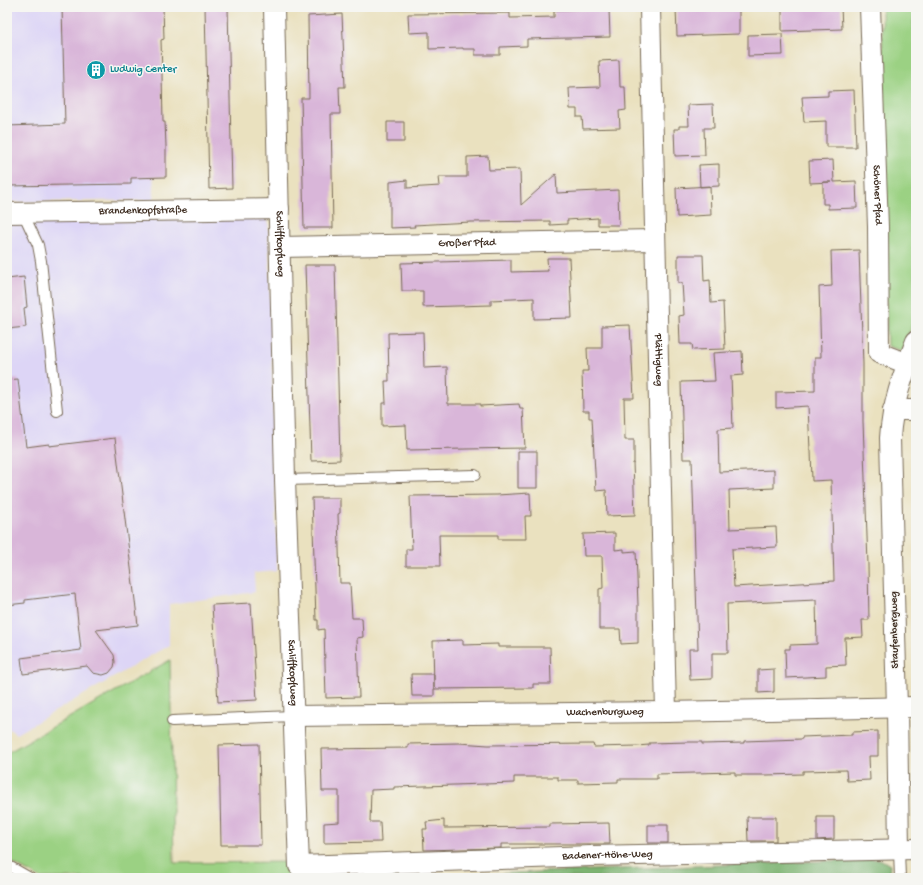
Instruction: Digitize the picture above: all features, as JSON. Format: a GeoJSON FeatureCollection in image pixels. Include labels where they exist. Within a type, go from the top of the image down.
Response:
{"type":"FeatureCollection","features":[{"type":"Feature","properties":{"kind":"street","name":"Schliffkopfweg"},"geometry":{"type":"LineString","coordinates":[[274,7],[285,480],[298,872]]}},
{"type":"Feature","properties":{"kind":"street","name":"Plättigweg"},"geometry":{"type":"LineString","coordinates":[[650,7],[666,712]]}},
{"type":"Feature","properties":{"kind":"street","name":"Schöner Pfad"},"geometry":{"type":"LineString","coordinates":[[870,7],[878,220],[879,353],[908,364]]}},
{"type":"Feature","properties":{"kind":"street","name":"Brandenkopfstraße"},"geometry":{"type":"LineString","coordinates":[[15,213],[279,209]]}},
{"type":"Feature","properties":{"kind":"street","name":"Großer Pfad"},"geometry":{"type":"LineString","coordinates":[[280,247],[655,240]]}},
{"type":"Feature","properties":{"kind":"street","name":"Staufenbergweg"},"geometry":{"type":"LineString","coordinates":[[907,849],[906,708],[890,438],[893,410],[916,341]]}},
{"type":"Feature","properties":{"kind":"street"},"geometry":{"type":"LineString","coordinates":[[893,410],[916,410]]}},
{"type":"Feature","properties":{"kind":"street","name":"Wachenburgweg"},"geometry":{"type":"LineString","coordinates":[[293,716],[906,708]]}},
{"type":"Feature","properties":{"kind":"street","name":"Badener-Höhe-Weg"},"geometry":{"type":"LineString","coordinates":[[298,872],[583,857],[907,849]]}},
{"type":"Feature","properties":{"kind":"lane"},"geometry":{"type":"LineString","coordinates":[[15,213],[38,245],[57,411]]}},
{"type":"Feature","properties":{"kind":"lane"},"geometry":{"type":"LineString","coordinates":[[285,480],[475,475]]}},
{"type":"Feature","properties":{"kind":"lane"},"geometry":{"type":"LineString","coordinates":[[172,721],[293,716]]}},
{"type":"Feature","properties":{"kind":"lane"},"geometry":{"type":"LineString","coordinates":[[900,878],[907,849]]}},
{"type":"Feature","properties":{"kind":"lane"},"geometry":{"type":"LineString","coordinates":[[7,865],[30,878]]}},
{"type":"Feature","properties":{"kind":"shaded area"},"geometry":{"type":"Polygon","coordinates":[[[7,7],[149,7],[154,200],[7,202],[7,7]]]}},
{"type":"Feature","properties":{"kind":"shaded area"},"geometry":{"type":"Polygon","coordinates":[[[268,216],[277,571],[254,573],[255,592],[169,604],[169,645],[16,734],[7,727],[7,224],[268,216]]]}},
{"type":"Feature","properties":{"kind":"green space"},"geometry":{"type":"Polygon","coordinates":[[[882,7],[916,7],[913,22],[916,43],[916,313],[903,351],[887,346],[882,7]]]}},
{"type":"Feature","properties":{"kind":"green space"},"geometry":{"type":"Polygon","coordinates":[[[170,660],[174,863],[289,862],[291,878],[40,878],[7,860],[7,753],[170,660]]]}},
{"type":"Feature","properties":{"kind":"green space"},"geometry":{"type":"Polygon","coordinates":[[[880,859],[890,865],[889,878],[319,878],[434,876],[880,859]]]}},
{"type":"Feature","properties":{"kind":"building"},"geometry":{"type":"Polygon","coordinates":[[[62,7],[163,7],[164,39],[161,40],[166,177],[131,178],[131,184],[7,186],[7,126],[65,124],[62,7]]]}},
{"type":"Feature","properties":{"kind":"building"},"geometry":{"type":"Polygon","coordinates":[[[205,7],[228,7],[232,188],[209,189],[205,7]]]}},
{"type":"Feature","properties":{"kind":"building"},"geometry":{"type":"Polygon","coordinates":[[[739,7],[739,34],[677,36],[676,8],[739,7]]]}},
{"type":"Feature","properties":{"kind":"building"},"geometry":{"type":"Polygon","coordinates":[[[782,7],[841,7],[842,29],[782,31],[782,7]]]}},
{"type":"Feature","properties":{"kind":"building"},"geometry":{"type":"Polygon","coordinates":[[[609,9],[610,37],[527,39],[527,46],[500,47],[500,55],[475,55],[475,49],[429,49],[429,32],[409,33],[408,14],[510,13],[510,18],[554,17],[554,10],[609,9]]]}},
{"type":"Feature","properties":{"kind":"building"},"geometry":{"type":"Polygon","coordinates":[[[342,14],[345,87],[339,87],[340,114],[331,114],[333,228],[304,228],[301,98],[309,98],[308,16],[342,14]]]}},
{"type":"Feature","properties":{"kind":"building"},"geometry":{"type":"Polygon","coordinates":[[[782,34],[783,55],[748,56],[748,35],[782,34]]]}},
{"type":"Feature","properties":{"kind":"building"},"geometry":{"type":"Polygon","coordinates":[[[619,60],[620,87],[625,87],[626,110],[619,111],[620,128],[583,129],[582,117],[577,117],[577,109],[570,109],[569,88],[600,87],[599,61],[619,60]]]}},
{"type":"Feature","properties":{"kind":"building"},"geometry":{"type":"Polygon","coordinates":[[[854,90],[856,147],[826,147],[826,121],[804,122],[802,97],[828,96],[828,91],[854,90]]]}},
{"type":"Feature","properties":{"kind":"building"},"geometry":{"type":"Polygon","coordinates":[[[713,104],[714,128],[704,128],[705,155],[675,156],[674,129],[679,129],[679,126],[689,126],[688,105],[713,104]]]}},
{"type":"Feature","properties":{"kind":"building"},"geometry":{"type":"Polygon","coordinates":[[[387,122],[404,122],[404,142],[387,142],[387,122]]]}},
{"type":"Feature","properties":{"kind":"building"},"geometry":{"type":"Polygon","coordinates":[[[488,156],[489,170],[520,169],[521,205],[556,174],[557,193],[618,190],[619,225],[598,225],[598,218],[567,220],[567,224],[550,225],[550,221],[471,222],[414,225],[415,227],[390,228],[390,182],[407,180],[407,188],[440,186],[439,177],[467,177],[467,157],[488,156]]]}},
{"type":"Feature","properties":{"kind":"building"},"geometry":{"type":"Polygon","coordinates":[[[833,160],[834,182],[856,181],[857,208],[828,209],[828,204],[823,204],[823,182],[810,183],[809,161],[833,160]]]}},
{"type":"Feature","properties":{"kind":"building"},"geometry":{"type":"Polygon","coordinates":[[[719,164],[719,186],[700,187],[699,165],[719,164]]]}},
{"type":"Feature","properties":{"kind":"building"},"geometry":{"type":"Polygon","coordinates":[[[710,186],[711,215],[677,217],[676,188],[710,186]]]}},
{"type":"Feature","properties":{"kind":"building"},"geometry":{"type":"Polygon","coordinates":[[[859,250],[869,620],[862,620],[863,637],[845,638],[846,665],[826,666],[826,676],[786,678],[785,649],[790,649],[790,645],[817,644],[816,600],[727,604],[728,653],[712,653],[712,679],[690,680],[689,649],[698,649],[692,459],[683,459],[681,382],[715,381],[713,353],[742,351],[743,375],[731,376],[733,428],[718,429],[719,472],[774,470],[774,488],[729,490],[730,529],[776,527],[777,547],[732,549],[734,587],[834,581],[831,480],[812,481],[808,406],[776,408],[776,392],[815,391],[815,357],[821,357],[819,287],[832,286],[831,251],[859,250]]]}},
{"type":"Feature","properties":{"kind":"building"},"geometry":{"type":"Polygon","coordinates":[[[678,255],[703,255],[704,281],[710,280],[711,303],[723,302],[725,349],[693,350],[692,344],[680,344],[679,316],[684,315],[682,283],[678,283],[678,255]]]}},
{"type":"Feature","properties":{"kind":"building"},"geometry":{"type":"Polygon","coordinates":[[[547,258],[569,258],[572,318],[534,319],[534,298],[491,300],[491,305],[423,307],[423,291],[402,291],[401,263],[511,260],[511,272],[548,271],[547,258]]]}},
{"type":"Feature","properties":{"kind":"building"},"geometry":{"type":"Polygon","coordinates":[[[305,265],[335,265],[340,460],[311,461],[305,265]]]}},
{"type":"Feature","properties":{"kind":"building"},"geometry":{"type":"Polygon","coordinates":[[[24,277],[27,307],[24,308],[26,327],[7,329],[7,279],[24,277]]]}},
{"type":"Feature","properties":{"kind":"building"},"geometry":{"type":"Polygon","coordinates":[[[630,325],[634,398],[624,398],[625,440],[634,440],[633,463],[635,515],[607,516],[606,490],[596,491],[592,418],[589,418],[589,411],[583,411],[582,371],[588,371],[587,348],[602,348],[602,326],[630,325]]]}},
{"type":"Feature","properties":{"kind":"building"},"geometry":{"type":"Polygon","coordinates":[[[423,332],[424,368],[447,367],[448,404],[480,404],[480,406],[519,404],[520,409],[523,409],[525,448],[407,450],[406,425],[382,426],[382,403],[386,403],[385,381],[389,381],[388,333],[423,332]]]}},
{"type":"Feature","properties":{"kind":"building"},"geometry":{"type":"Polygon","coordinates":[[[18,379],[26,447],[49,444],[49,446],[115,438],[138,625],[96,630],[114,655],[114,667],[109,673],[103,675],[93,673],[87,666],[23,674],[21,658],[81,650],[75,594],[25,600],[25,603],[7,605],[7,380],[18,379]]]}},
{"type":"Feature","properties":{"kind":"building"},"geometry":{"type":"Polygon","coordinates":[[[518,451],[537,451],[537,488],[518,488],[518,451]]]}},
{"type":"Feature","properties":{"kind":"building"},"geometry":{"type":"Polygon","coordinates":[[[530,493],[531,516],[525,516],[526,539],[498,539],[498,535],[439,535],[440,566],[406,566],[406,549],[412,549],[410,496],[530,493]]]}},
{"type":"Feature","properties":{"kind":"building"},"geometry":{"type":"Polygon","coordinates":[[[312,498],[340,498],[340,513],[338,514],[340,583],[350,583],[352,618],[362,618],[363,637],[357,638],[359,697],[326,698],[324,629],[318,630],[318,620],[316,620],[312,498]]]}},
{"type":"Feature","properties":{"kind":"building"},"geometry":{"type":"Polygon","coordinates":[[[615,533],[615,550],[624,549],[624,552],[636,551],[638,643],[621,644],[620,629],[599,629],[599,589],[603,588],[602,556],[584,556],[583,534],[615,533]]]}},
{"type":"Feature","properties":{"kind":"building"},"geometry":{"type":"Polygon","coordinates":[[[251,603],[257,700],[218,702],[212,605],[251,603]]]}},
{"type":"Feature","properties":{"kind":"building"},"geometry":{"type":"Polygon","coordinates":[[[463,640],[463,645],[498,644],[498,647],[550,647],[551,684],[533,684],[533,688],[434,689],[433,641],[463,640]]]}},
{"type":"Feature","properties":{"kind":"building"},"geometry":{"type":"Polygon","coordinates":[[[774,669],[774,692],[758,693],[758,670],[774,669]]]}},
{"type":"Feature","properties":{"kind":"building"},"geometry":{"type":"Polygon","coordinates":[[[411,674],[434,674],[434,696],[412,696],[411,674]]]}},
{"type":"Feature","properties":{"kind":"building"},"geometry":{"type":"Polygon","coordinates":[[[878,731],[878,756],[869,756],[870,780],[847,781],[846,770],[803,771],[803,774],[766,775],[735,775],[735,772],[657,774],[657,779],[618,779],[618,782],[578,783],[578,780],[558,780],[558,777],[514,777],[514,783],[394,787],[394,789],[371,790],[370,822],[380,822],[381,842],[324,843],[324,823],[339,822],[339,791],[322,791],[321,749],[408,748],[408,744],[459,743],[488,745],[593,744],[594,747],[637,746],[649,745],[649,743],[744,743],[744,741],[802,739],[802,737],[852,735],[852,732],[878,731]]]}},
{"type":"Feature","properties":{"kind":"building"},"geometry":{"type":"Polygon","coordinates":[[[259,744],[261,845],[221,845],[219,745],[259,744]]]}},
{"type":"Feature","properties":{"kind":"building"},"geometry":{"type":"Polygon","coordinates":[[[747,817],[776,817],[776,841],[748,841],[747,817]]]}},
{"type":"Feature","properties":{"kind":"building"},"geometry":{"type":"Polygon","coordinates":[[[817,817],[834,817],[834,839],[817,840],[817,817]]]}},
{"type":"Feature","properties":{"kind":"building"},"geometry":{"type":"Polygon","coordinates":[[[444,820],[444,828],[550,827],[550,824],[609,823],[610,844],[501,844],[501,848],[424,850],[423,829],[427,829],[426,822],[444,820]]]}},
{"type":"Feature","properties":{"kind":"building"},"geometry":{"type":"Polygon","coordinates":[[[648,825],[668,825],[668,843],[648,843],[648,825]]]}},
{"type":"Feature","properties":{"kind":"place","name":"Ludwig Center"},"geometry":{"type":"Point","coordinates":[96,70]}}]}
